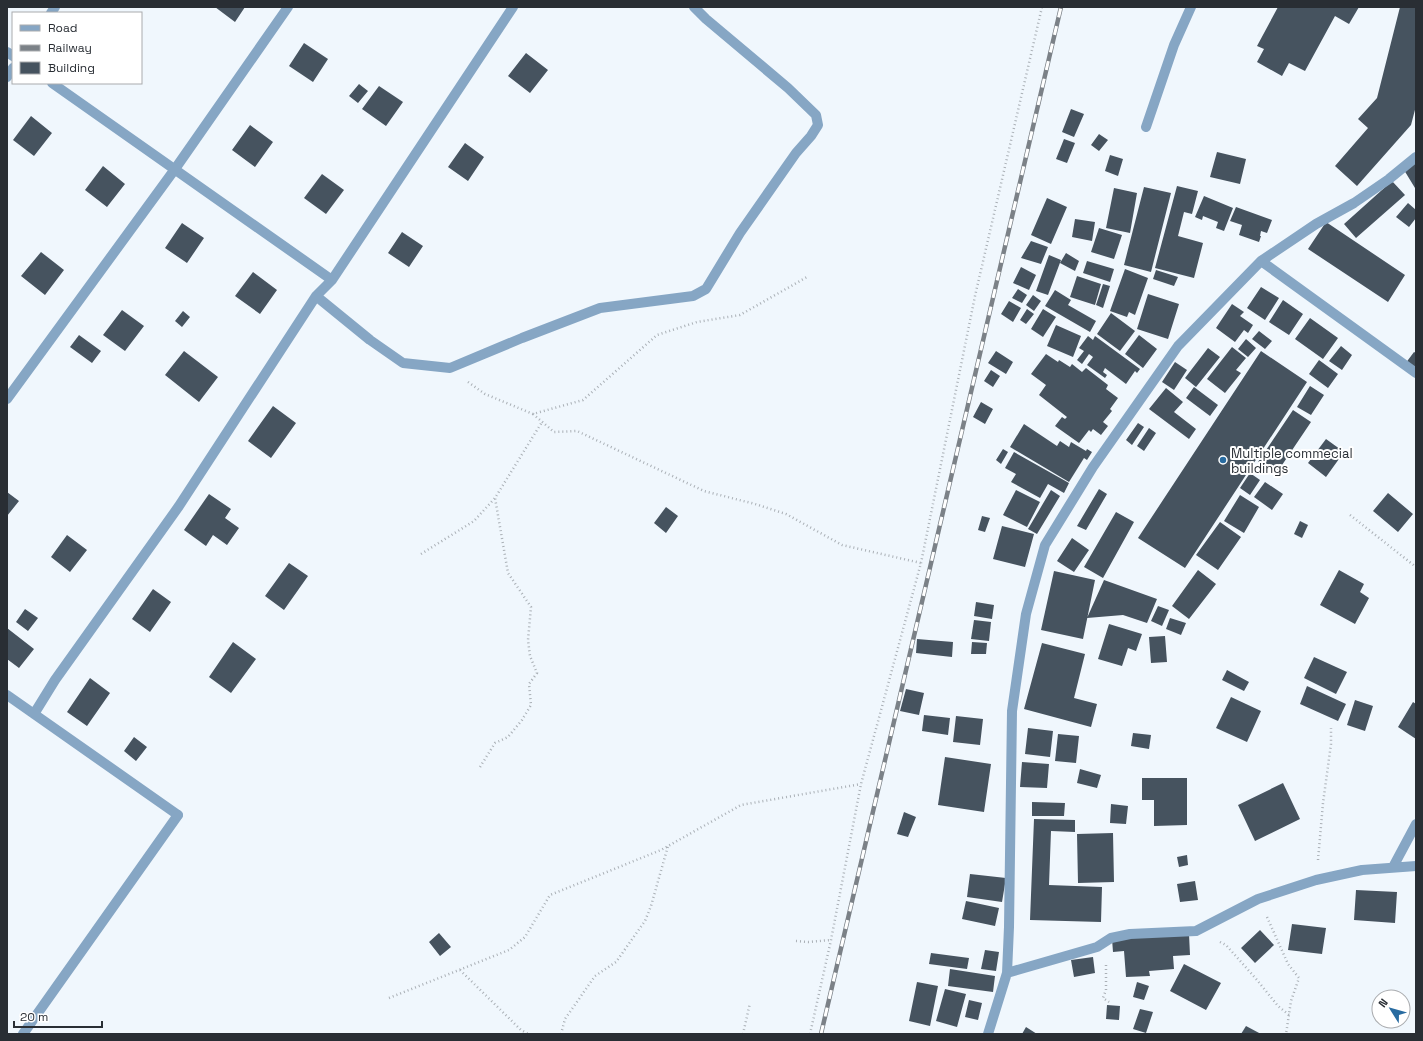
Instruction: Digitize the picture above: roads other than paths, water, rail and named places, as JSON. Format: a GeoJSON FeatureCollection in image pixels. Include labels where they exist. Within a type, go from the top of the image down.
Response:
{"type":"FeatureCollection","features":[{"type":"Feature","properties":{"kind":"street"},"geometry":{"type":"LineString","coordinates":[[7,399],[175,169],[288,7]]}},
{"type":"Feature","properties":{"kind":"street"},"geometry":{"type":"LineString","coordinates":[[34,714],[55,680],[180,506],[316,296],[332,280],[513,7]]}},
{"type":"Feature","properties":{"kind":"street"},"geometry":{"type":"LineString","coordinates":[[316,296],[370,340],[403,363],[450,368],[600,308],[693,296],[706,289],[740,233],[818,125],[816,115],[788,88],[706,19],[694,7]]}},
{"type":"Feature","properties":{"kind":"street"},"geometry":{"type":"LineString","coordinates":[[1146,127],[1174,45],[1191,7]]}},
{"type":"Feature","properties":{"kind":"street"},"geometry":{"type":"LineString","coordinates":[[53,84],[332,280]]}},
{"type":"Feature","properties":{"kind":"street"},"geometry":{"type":"LineString","coordinates":[[988,1034],[1007,973],[1012,711],[1026,614],[1046,545],[1093,467],[1178,346],[1261,261],[1316,224],[1354,203],[1378,187],[1416,157]]}},
{"type":"Feature","properties":{"kind":"street"},"geometry":{"type":"LineString","coordinates":[[1261,261],[1416,373]]}},
{"type":"Feature","properties":{"kind":"street"},"geometry":{"type":"LineString","coordinates":[[7,695],[178,815],[23,1034]]}},
{"type":"Feature","properties":{"kind":"street"},"geometry":{"type":"LineString","coordinates":[[1393,867],[1416,824]]}},
{"type":"Feature","properties":{"kind":"street"},"geometry":{"type":"LineString","coordinates":[[1007,973],[1098,947],[1111,938],[1130,934],[1196,931],[1258,899],[1316,880],[1362,870],[1416,866]]}},
{"type":"Feature","properties":{"kind":"railway"},"geometry":{"type":"LineString","coordinates":[[821,1034],[1061,7]]}},
{"type":"Feature","properties":{"kind":"place","name":"Multiple commecial buildings"},"geometry":{"type":"Point","coordinates":[1223,460]}}]}
